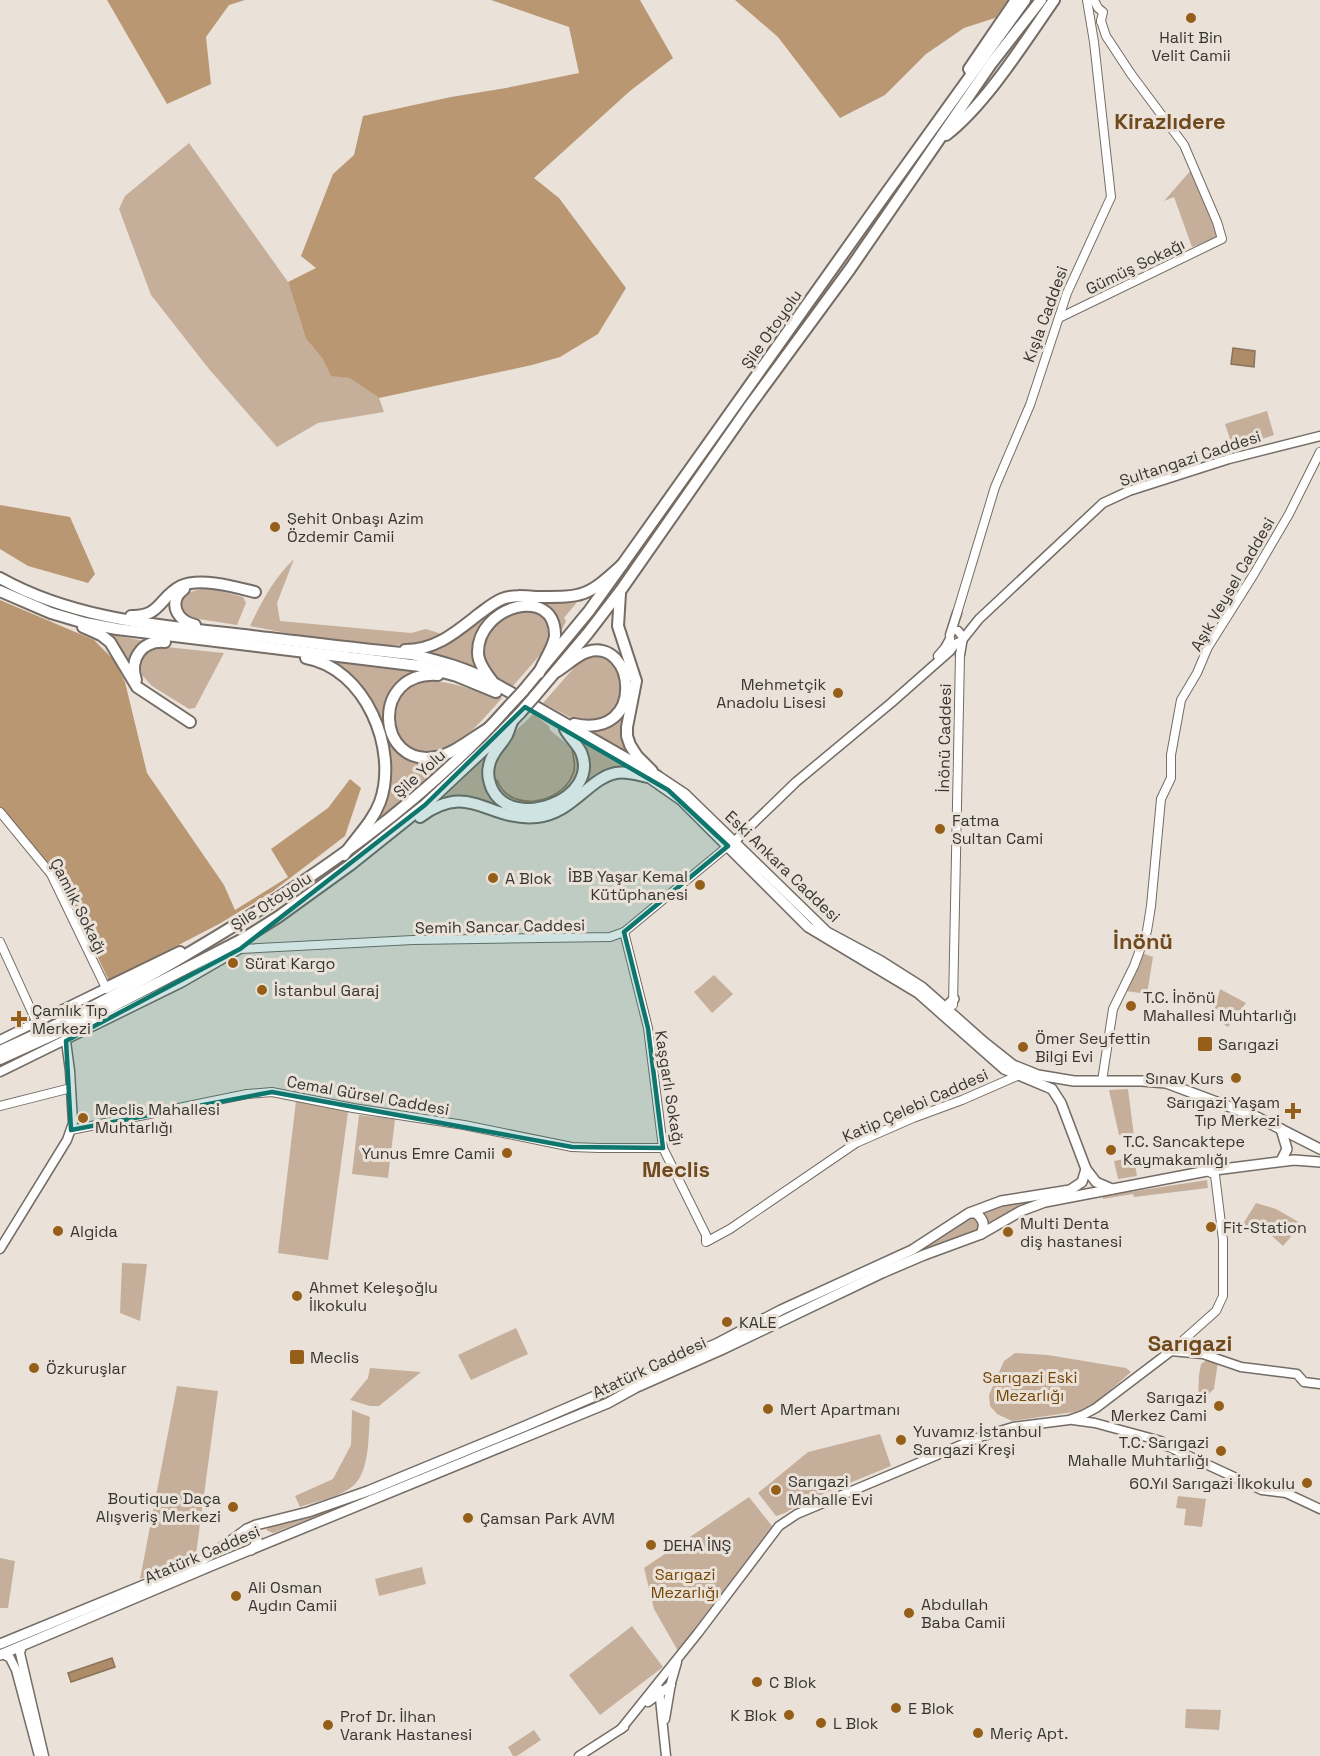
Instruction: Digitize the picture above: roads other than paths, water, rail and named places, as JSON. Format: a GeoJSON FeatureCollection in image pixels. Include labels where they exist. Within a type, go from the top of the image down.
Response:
{"type":"FeatureCollection","features":[{"type":"Feature","properties":{"kind":"highway"},"geometry":{"type":"LineString","coordinates":[[934,129],[975,57],[1016,0]]}},
{"type":"Feature","properties":{"kind":"highway","name":"Şile Otoyolu"},"geometry":{"type":"LineString","coordinates":[[539,673],[589,611],[1025,0]]}},
{"type":"Feature","properties":{"kind":"highway","name":"Şile Otoyolu"},"geometry":{"type":"LineString","coordinates":[[0,1059],[88,1019],[243,939],[278,917],[393,832],[455,778],[512,722],[556,672],[621,590],[742,417],[850,269],[991,64],[1041,0]]}},
{"type":"Feature","properties":{"kind":"highway"},"geometry":{"type":"LineString","coordinates":[[938,141],[960,124],[983,97],[1054,0]]}},
{"type":"Feature","properties":{"kind":"highway"},"geometry":{"type":"LineString","coordinates":[[373,650],[410,650],[431,646],[443,641],[491,605],[503,599],[518,596],[572,597],[599,585],[622,565]]}},
{"type":"Feature","properties":{"kind":"highway"},"geometry":{"type":"LineString","coordinates":[[0,578],[66,606],[95,615],[216,637],[411,654],[441,661],[478,674],[652,776]]}},
{"type":"Feature","properties":{"kind":"highway"},"geometry":{"type":"LineString","coordinates":[[66,606],[119,615],[142,616],[153,612],[170,593],[180,587],[200,582],[255,592]]}},
{"type":"Feature","properties":{"kind":"highway"},"geometry":{"type":"LineString","coordinates":[[200,582],[180,592],[177,598],[177,611],[179,617],[216,637]]}},
{"type":"Feature","properties":{"kind":"highway"},"geometry":{"type":"LineString","coordinates":[[621,590],[618,626],[636,681],[627,736],[630,745],[652,776]]}},
{"type":"Feature","properties":{"kind":"highway"},"geometry":{"type":"LineString","coordinates":[[0,591],[45,610],[85,623],[142,634],[216,637]]}},
{"type":"Feature","properties":{"kind":"highway"},"geometry":{"type":"LineString","coordinates":[[492,682],[480,663],[478,653],[480,640],[495,617],[516,606],[537,607],[546,612],[551,620],[556,635],[555,640],[539,673]]}},
{"type":"Feature","properties":{"kind":"highway"},"geometry":{"type":"LineString","coordinates":[[45,610],[58,620],[101,635],[110,642],[132,681],[142,691],[190,722]]}},
{"type":"Feature","properties":{"kind":"highway"},"geometry":{"type":"LineString","coordinates":[[142,691],[135,677],[133,664],[138,654],[149,643],[216,637]]}},
{"type":"Feature","properties":{"kind":"highway"},"geometry":{"type":"LineString","coordinates":[[257,642],[277,650],[313,659],[344,675],[366,701],[376,726],[382,751],[385,771],[384,790],[374,815],[344,855]]}},
{"type":"Feature","properties":{"kind":"highway"},"geometry":{"type":"LineString","coordinates":[[277,650],[420,666],[468,680],[565,725],[594,727],[617,715],[625,697],[626,683],[624,670],[613,656],[604,651],[585,652],[556,672]]}},
{"type":"Feature","properties":{"kind":"highway","name":"Şile Yolu"},"geometry":{"type":"LineString","coordinates":[[344,855],[430,784],[489,728],[539,673]]}},
{"type":"Feature","properties":{"kind":"highway"},"geometry":{"type":"LineString","coordinates":[[468,680],[429,674],[419,675],[402,685],[394,694],[388,713],[388,725],[393,736],[407,752],[419,757],[432,758],[456,749],[489,728]]}},
{"type":"Feature","properties":{"kind":"highway"},"geometry":{"type":"LineString","coordinates":[[512,722],[507,735],[495,749],[488,776],[495,795],[513,807],[525,809],[549,806],[573,790],[580,780],[583,771],[581,752],[565,725]]}},
{"type":"Feature","properties":{"kind":"highway"},"geometry":{"type":"LineString","coordinates":[[393,832],[436,807],[459,800],[481,804],[519,817],[536,817],[559,811],[596,783],[615,773],[652,776]]}},
{"type":"Feature","properties":{"kind":"highway","name":"Şile Otoyolu"},"geometry":{"type":"LineString","coordinates":[[0,1051],[159,972],[247,919],[344,855]]}},
{"type":"Feature","properties":{"kind":"highway"},"geometry":{"type":"LineString","coordinates":[[240,949],[278,917]]}},
{"type":"Feature","properties":{"kind":"highway"},"geometry":{"type":"LineString","coordinates":[[106,988],[175,954],[211,940]]}},
{"type":"Feature","properties":{"kind":"main road","name":"Sultangazi Caddesi"},"geometry":{"type":"LineString","coordinates":[[731,843],[796,782],[891,703],[893,698],[945,648],[973,625],[1103,503],[1129,491],[1228,459],[1320,440]]}},
{"type":"Feature","properties":{"kind":"main road","name":"Kışla Caddesi"},"geometry":{"type":"LineString","coordinates":[[957,613],[957,638]]}},
{"type":"Feature","properties":{"kind":"main road"},"geometry":{"type":"LineString","coordinates":[[957,638],[960,655]]}},
{"type":"Feature","properties":{"kind":"main road","name":"Eski Ankara Caddesi"},"geometry":{"type":"LineString","coordinates":[[652,776],[731,843],[827,932],[881,961],[922,987],[1013,1065],[1038,1075],[1074,1081],[1166,1083],[1241,1110],[1281,1129]]}},
{"type":"Feature","properties":{"kind":"main road","name":"Eski Ankara Caddesi"},"geometry":{"type":"LineString","coordinates":[[731,843],[808,927],[918,993],[1004,1068],[1017,1076],[1042,1083],[1052,1089],[1060,1103]]}},
{"type":"Feature","properties":{"kind":"main road"},"geometry":{"type":"LineString","coordinates":[[0,1072],[181,983],[240,949]]}},
{"type":"Feature","properties":{"kind":"main road"},"geometry":{"type":"LineString","coordinates":[[890,976],[915,986],[941,1008],[948,1009],[954,999]]}},
{"type":"Feature","properties":{"kind":"main road"},"geometry":{"type":"LineString","coordinates":[[0,1040],[106,988]]}},
{"type":"Feature","properties":{"kind":"main road"},"geometry":{"type":"LineString","coordinates":[[0,1249],[71,1130],[73,1123],[66,1041]]}},
{"type":"Feature","properties":{"kind":"main road"},"geometry":{"type":"LineString","coordinates":[[1074,1081],[1063,1091],[1060,1103],[1086,1169],[1096,1182],[1116,1189]]}},
{"type":"Feature","properties":{"kind":"main road"},"geometry":{"type":"LineString","coordinates":[[1281,1129],[1320,1149]]}},
{"type":"Feature","properties":{"kind":"main road"},"geometry":{"type":"LineString","coordinates":[[1281,1129],[1287,1149],[1281,1161]]}},
{"type":"Feature","properties":{"kind":"main road","name":"Atatürk Caddesi"},"geometry":{"type":"LineString","coordinates":[[1,1651],[22,1646],[273,1540],[598,1408],[635,1388],[721,1350],[882,1273],[981,1234],[1022,1211],[1045,1202],[1207,1171],[1281,1161],[1320,1162]]}},
{"type":"Feature","properties":{"kind":"main road","name":"Atatürk Caddesi"},"geometry":{"type":"LineString","coordinates":[[1,1651],[193,1565],[247,1529],[350,1498],[716,1344],[781,1310],[905,1254],[969,1213],[1012,1199],[1070,1190],[1082,1182],[1086,1169]]}},
{"type":"Feature","properties":{"kind":"main road"},"geometry":{"type":"LineString","coordinates":[[969,1213],[976,1213],[983,1221],[984,1227],[981,1234]]}},
{"type":"Feature","properties":{"kind":"main road"},"geometry":{"type":"LineString","coordinates":[[0,1259],[9,1237]]}},
{"type":"Feature","properties":{"kind":"main road"},"geometry":{"type":"LineString","coordinates":[[1069,1420],[1092,1411],[1171,1351],[1203,1354],[1241,1367],[1297,1374],[1304,1382],[1320,1384]]}},
{"type":"Feature","properties":{"kind":"main road"},"geometry":{"type":"LineString","coordinates":[[610,1388],[610,1395],[617,1399]]}},
{"type":"Feature","properties":{"kind":"main road"},"geometry":{"type":"LineString","coordinates":[[592,1396],[598,1400],[598,1408]]}},
{"type":"Feature","properties":{"kind":"main road"},"geometry":{"type":"LineString","coordinates":[[1092,1411],[1090,1418],[1093,1422]]}},
{"type":"Feature","properties":{"kind":"main road"},"geometry":{"type":"LineString","coordinates":[[579,1756],[630,1723],[664,1685],[678,1658],[779,1526],[797,1514],[980,1437],[1013,1427],[1069,1420],[1093,1422],[1161,1441],[1167,1446],[1262,1490],[1286,1493],[1320,1509]]}},
{"type":"Feature","properties":{"kind":"main road"},"geometry":{"type":"LineString","coordinates":[[268,1521],[264,1533],[273,1540]]}},
{"type":"Feature","properties":{"kind":"main road"},"geometry":{"type":"LineString","coordinates":[[247,1529],[256,1539],[255,1546],[251,1550]]}},
{"type":"Feature","properties":{"kind":"main road"},"geometry":{"type":"LineString","coordinates":[[22,1646],[20,1653],[44,1756]]}},
{"type":"Feature","properties":{"kind":"main road"},"geometry":{"type":"LineString","coordinates":[[1,1651],[10,1658],[16,1670],[39,1756]]}},
{"type":"Feature","properties":{"kind":"main road"},"geometry":{"type":"LineString","coordinates":[[664,1685],[666,1756]]}},
{"type":"Feature","properties":{"kind":"main road"},"geometry":{"type":"LineString","coordinates":[[664,1685],[664,1727]]}},
{"type":"Feature","properties":{"kind":"street","name":"Kışla Caddesi"},"geometry":{"type":"LineString","coordinates":[[957,613],[995,487],[1030,405],[1071,284],[1111,197],[1094,42],[1087,0]]}},
{"type":"Feature","properties":{"kind":"street"},"geometry":{"type":"LineString","coordinates":[[1094,42],[1099,36],[1107,36],[1101,21],[1103,12],[1096,4],[1090,16],[1095,22],[1101,21]]}},
{"type":"Feature","properties":{"kind":"street","name":"Gümüş Sokağı"},"geometry":{"type":"LineString","coordinates":[[1059,318],[1222,239],[1184,145],[1131,75],[1107,36]]}},
{"type":"Feature","properties":{"kind":"street","name":"Aşık Veysel Caddesi"},"geometry":{"type":"LineString","coordinates":[[1102,1081],[1113,1009],[1134,966],[1147,931],[1161,800],[1172,778],[1171,755],[1181,700],[1197,673],[1208,647],[1289,514],[1320,452]]}},
{"type":"Feature","properties":{"kind":"street","name":"İnönü Caddesi"},"geometry":{"type":"LineString","coordinates":[[954,999],[960,655]]}},
{"type":"Feature","properties":{"kind":"street","name":"Çamlık Sokağı"},"geometry":{"type":"LineString","coordinates":[[0,812],[51,874],[106,988]]}},
{"type":"Feature","properties":{"kind":"street","name":"Semih Sancar Caddesi"},"geometry":{"type":"LineString","coordinates":[[240,949],[413,940],[610,937],[624,932],[731,843]]}},
{"type":"Feature","properties":{"kind":"street","name":"Kaşgarlı Sokağı"},"geometry":{"type":"LineString","coordinates":[[624,932],[648,1028],[663,1148],[706,1235],[706,1242]]}},
{"type":"Feature","properties":{"kind":"street"},"geometry":{"type":"LineString","coordinates":[[0,942],[37,1023]]}},
{"type":"Feature","properties":{"kind":"street","name":"Katip Çelebi Caddesi"},"geometry":{"type":"LineString","coordinates":[[706,1242],[730,1229],[856,1143],[1017,1076]]}},
{"type":"Feature","properties":{"kind":"street"},"geometry":{"type":"LineString","coordinates":[[0,1107],[71,1088]]}},
{"type":"Feature","properties":{"kind":"street","name":"Cemal Gürsel Caddesi"},"geometry":{"type":"LineString","coordinates":[[71,1130],[272,1092],[353,1108],[464,1125],[572,1147],[663,1148]]}},
{"type":"Feature","properties":{"kind":"street"},"geometry":{"type":"LineString","coordinates":[[1171,1351],[1216,1311],[1223,1296],[1221,1212],[1215,1175],[1207,1171]]}},
{"type":"Feature","properties":{"kind":"waterway"},"geometry":{"type":"LineString","coordinates":[[497,780],[503,790],[512,797],[523,801],[546,798],[566,786],[572,776],[574,765],[572,748]]}},
{"type":"Feature","properties":{"kind":"place","name":"Halit Bin Velit Camii"},"geometry":{"type":"Point","coordinates":[1191,18]}},
{"type":"Feature","properties":{"kind":"place","name":"Şehit Onbaşı Azim Özdemir Camii"},"geometry":{"type":"Point","coordinates":[275,527]}},
{"type":"Feature","properties":{"kind":"place","name":"Mehmetçik Anadolu Lisesi"},"geometry":{"type":"Point","coordinates":[838,693]}},
{"type":"Feature","properties":{"kind":"place","name":"Fatma Sultan Cami"},"geometry":{"type":"Point","coordinates":[940,829]}},
{"type":"Feature","properties":{"kind":"place","name":"A Blok"},"geometry":{"type":"Point","coordinates":[493,878]}},
{"type":"Feature","properties":{"kind":"place","name":"İBB Yaşar Kemal Kütüphanesi"},"geometry":{"type":"Point","coordinates":[700,885]}},
{"type":"Feature","properties":{"kind":"place","name":"Sürat Kargo"},"geometry":{"type":"Point","coordinates":[233,963]}},
{"type":"Feature","properties":{"kind":"place","name":"İstanbul Garaj"},"geometry":{"type":"Point","coordinates":[262,990]}},
{"type":"Feature","properties":{"kind":"place","name":"T.C. İnönü Mahallesi Muhtarlığı"},"geometry":{"type":"Point","coordinates":[1131,1006]}},
{"type":"Feature","properties":{"kind":"place","name":"Çamlık Tıp Merkezi"},"geometry":{"type":"Point","coordinates":[19,1019]}},
{"type":"Feature","properties":{"kind":"place","name":"Sarıgazi"},"geometry":{"type":"Point","coordinates":[1205,1044]}},
{"type":"Feature","properties":{"kind":"place","name":"Ömer Seyfettin Bilgi Evi"},"geometry":{"type":"Point","coordinates":[1023,1047]}},
{"type":"Feature","properties":{"kind":"place","name":"Sınav Kurs"},"geometry":{"type":"Point","coordinates":[1236,1078]}},
{"type":"Feature","properties":{"kind":"place","name":"Sarıgazi Yaşam Tıp Merkezi"},"geometry":{"type":"Point","coordinates":[1293,1111]}},
{"type":"Feature","properties":{"kind":"place","name":"Meclis Mahallesi Muhtarlığı"},"geometry":{"type":"Point","coordinates":[83,1118]}},
{"type":"Feature","properties":{"kind":"place","name":"T.C. Sancaktepe Kaymakamlığı"},"geometry":{"type":"Point","coordinates":[1111,1150]}},
{"type":"Feature","properties":{"kind":"place","name":"Yunus Emre Camii"},"geometry":{"type":"Point","coordinates":[507,1153]}},
{"type":"Feature","properties":{"kind":"place","name":"Fit-Station"},"geometry":{"type":"Point","coordinates":[1211,1227]}},
{"type":"Feature","properties":{"kind":"place","name":"Algida"},"geometry":{"type":"Point","coordinates":[58,1231]}},
{"type":"Feature","properties":{"kind":"place","name":"Multi Denta diş hastanesi"},"geometry":{"type":"Point","coordinates":[1008,1232]}},
{"type":"Feature","properties":{"kind":"place","name":"Ahmet Keleşoğlu İlkokulu"},"geometry":{"type":"Point","coordinates":[297,1296]}},
{"type":"Feature","properties":{"kind":"place","name":"KALE"},"geometry":{"type":"Point","coordinates":[727,1322]}},
{"type":"Feature","properties":{"kind":"place","name":"Meclis"},"geometry":{"type":"Point","coordinates":[297,1357]}},
{"type":"Feature","properties":{"kind":"place","name":"Özkuruşlar"},"geometry":{"type":"Point","coordinates":[34,1368]}},
{"type":"Feature","properties":{"kind":"place","name":"Sarıgazi Merkez Cami"},"geometry":{"type":"Point","coordinates":[1219,1406]}},
{"type":"Feature","properties":{"kind":"place","name":"Mert Apartmanı"},"geometry":{"type":"Point","coordinates":[768,1409]}},
{"type":"Feature","properties":{"kind":"place","name":"Yuvamız İstanbul Sarıgazi Kreşi"},"geometry":{"type":"Point","coordinates":[901,1440]}},
{"type":"Feature","properties":{"kind":"place","name":"T.C. Sarıgazi Mahalle Muhtarlığı"},"geometry":{"type":"Point","coordinates":[1221,1451]}},
{"type":"Feature","properties":{"kind":"place","name":"60.Yıl Sarıgazi İlkokulu"},"geometry":{"type":"Point","coordinates":[1307,1483]}},
{"type":"Feature","properties":{"kind":"place","name":"Sarıgazi Mahalle Evi"},"geometry":{"type":"Point","coordinates":[776,1490]}},
{"type":"Feature","properties":{"kind":"place","name":"Boutique Daça Alışveriş Merkezi"},"geometry":{"type":"Point","coordinates":[233,1507]}},
{"type":"Feature","properties":{"kind":"place","name":"Çamsan Park AVM"},"geometry":{"type":"Point","coordinates":[468,1518]}},
{"type":"Feature","properties":{"kind":"place","name":"DEHA İNŞ"},"geometry":{"type":"Point","coordinates":[651,1545]}},
{"type":"Feature","properties":{"kind":"place","name":"Ali Osman Aydın Camii"},"geometry":{"type":"Point","coordinates":[236,1596]}},
{"type":"Feature","properties":{"kind":"place","name":"Abdullah Baba Camii"},"geometry":{"type":"Point","coordinates":[909,1613]}},
{"type":"Feature","properties":{"kind":"place","name":"C Blok"},"geometry":{"type":"Point","coordinates":[757,1682]}},
{"type":"Feature","properties":{"kind":"place","name":"E Blok"},"geometry":{"type":"Point","coordinates":[896,1708]}},
{"type":"Feature","properties":{"kind":"place","name":"K Blok"},"geometry":{"type":"Point","coordinates":[789,1715]}},
{"type":"Feature","properties":{"kind":"place","name":"L Blok"},"geometry":{"type":"Point","coordinates":[821,1723]}},
{"type":"Feature","properties":{"kind":"place","name":"Prof Dr. İlhan Varank Hastanesi"},"geometry":{"type":"Point","coordinates":[328,1725]}},
{"type":"Feature","properties":{"kind":"place","name":"Meriç Apt."},"geometry":{"type":"Point","coordinates":[978,1733]}},
{"type":"Feature","properties":{"kind":"district","name":"Kirazlıdere"},"geometry":{"type":"Point","coordinates":[1170,121]}},
{"type":"Feature","properties":{"kind":"district","name":"İnönü"},"geometry":{"type":"Point","coordinates":[1143,941]}},
{"type":"Feature","properties":{"kind":"district","name":"Meclis"},"geometry":{"type":"Point","coordinates":[676,1169]}},
{"type":"Feature","properties":{"kind":"district","name":"Sarıgazi"},"geometry":{"type":"Point","coordinates":[1190,1343]}},
{"type":"Feature","properties":{"kind":"park label","name":"Sarıgazi Eski Mezarlığı"},"geometry":{"type":"Point","coordinates":[1030,1386]}},
{"type":"Feature","properties":{"kind":"park label","name":"Sarıgazi Mezarlığı"},"geometry":{"type":"Point","coordinates":[685,1583]}}]}
